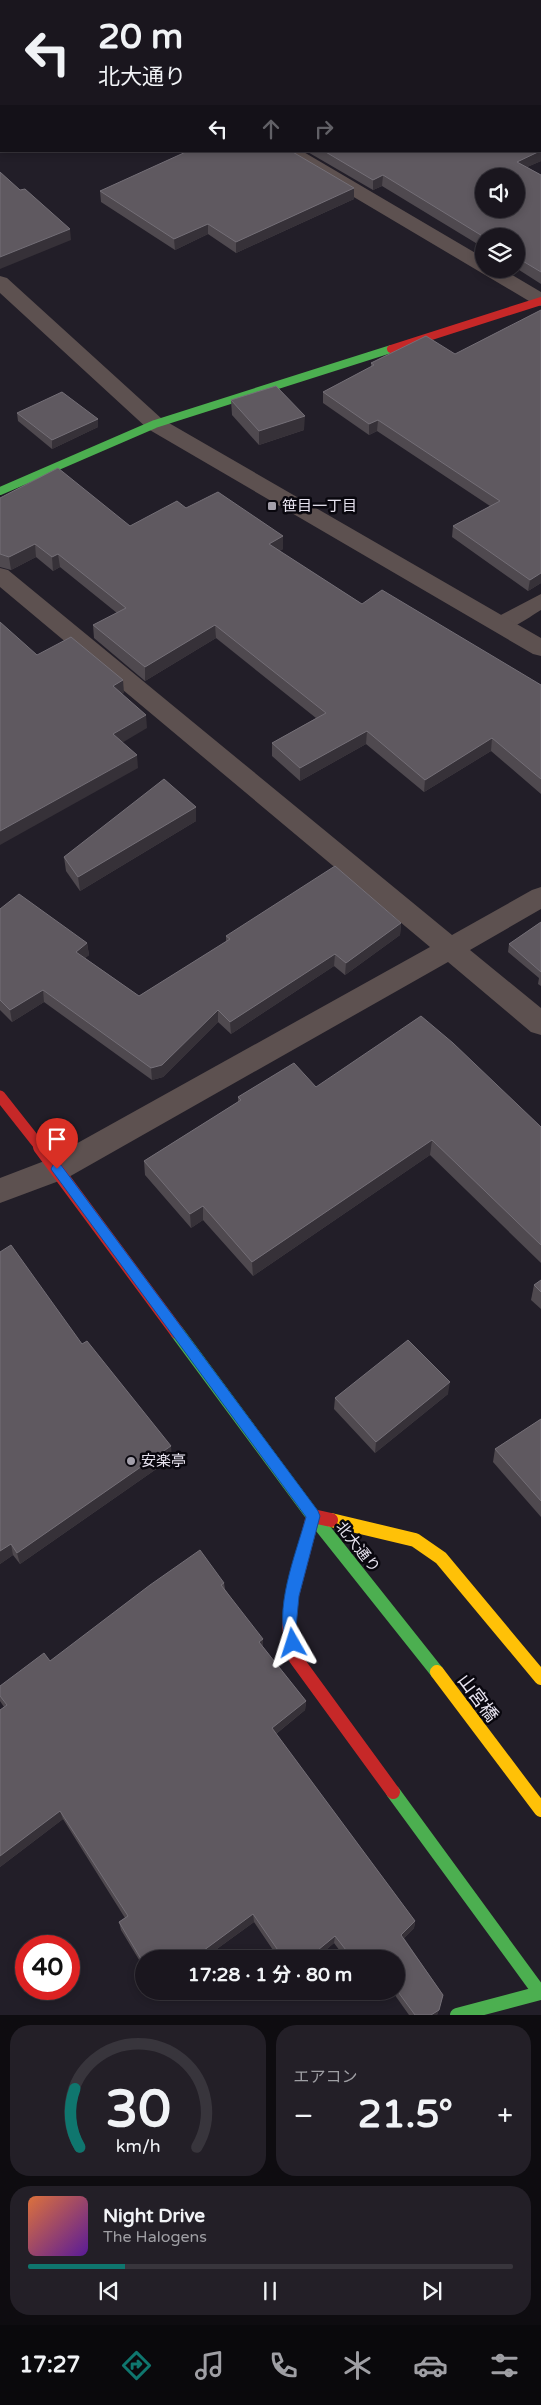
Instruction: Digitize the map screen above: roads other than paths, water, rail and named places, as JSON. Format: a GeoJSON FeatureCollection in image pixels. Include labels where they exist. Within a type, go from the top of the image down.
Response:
{"type":"FeatureCollection","features":[{"type":"Feature","properties":{"kind":"street"},"geometry":{"type":"LineString","coordinates":[[291,152],[475,261]]}},
{"type":"Feature","properties":{"kind":"street"},"geometry":{"type":"LineString","coordinates":[[504,278],[541,300]]}},
{"type":"Feature","properties":{"kind":"street"},"geometry":{"type":"LineString","coordinates":[[0,282],[155,424],[541,648]]}},
{"type":"Feature","properties":{"kind":"street"},"geometry":{"type":"LineString","coordinates":[[0,491],[155,424],[541,300]]}},
{"type":"Feature","properties":{"kind":"street"},"geometry":{"type":"LineString","coordinates":[[0,575],[541,1024]]}},
{"type":"Feature","properties":{"kind":"street"},"geometry":{"type":"LineString","coordinates":[[0,1191],[57,1169],[541,897]]}},
{"type":"Feature","properties":{"kind":"street","name":"北大通り"},"geometry":{"type":"LineString","coordinates":[[0,1096],[57,1169],[313,1516],[388,1608]]}},
{"type":"Feature","properties":{"kind":"street"},"geometry":{"type":"LineString","coordinates":[[457,2015],[540,1993],[296,1659],[289,1627],[292,1596],[313,1516],[388,1532],[415,1540],[441,1558],[541,1678]]}},
{"type":"Feature","properties":{"kind":"street","name":"山宮橋"},"geometry":{"type":"LineString","coordinates":[[388,1608],[541,1810]]}},
{"type":"Feature","properties":{"kind":"lane"},"geometry":{"type":"LineString","coordinates":[[500,624],[541,601]]}},
{"type":"Feature","properties":{"kind":"place","name":"笹目一丁目"},"geometry":{"type":"Point","coordinates":[272,506]}},
{"type":"Feature","properties":{"kind":"place","name":"安楽亭"},"geometry":{"type":"Point","coordinates":[131,1461]}}]}
